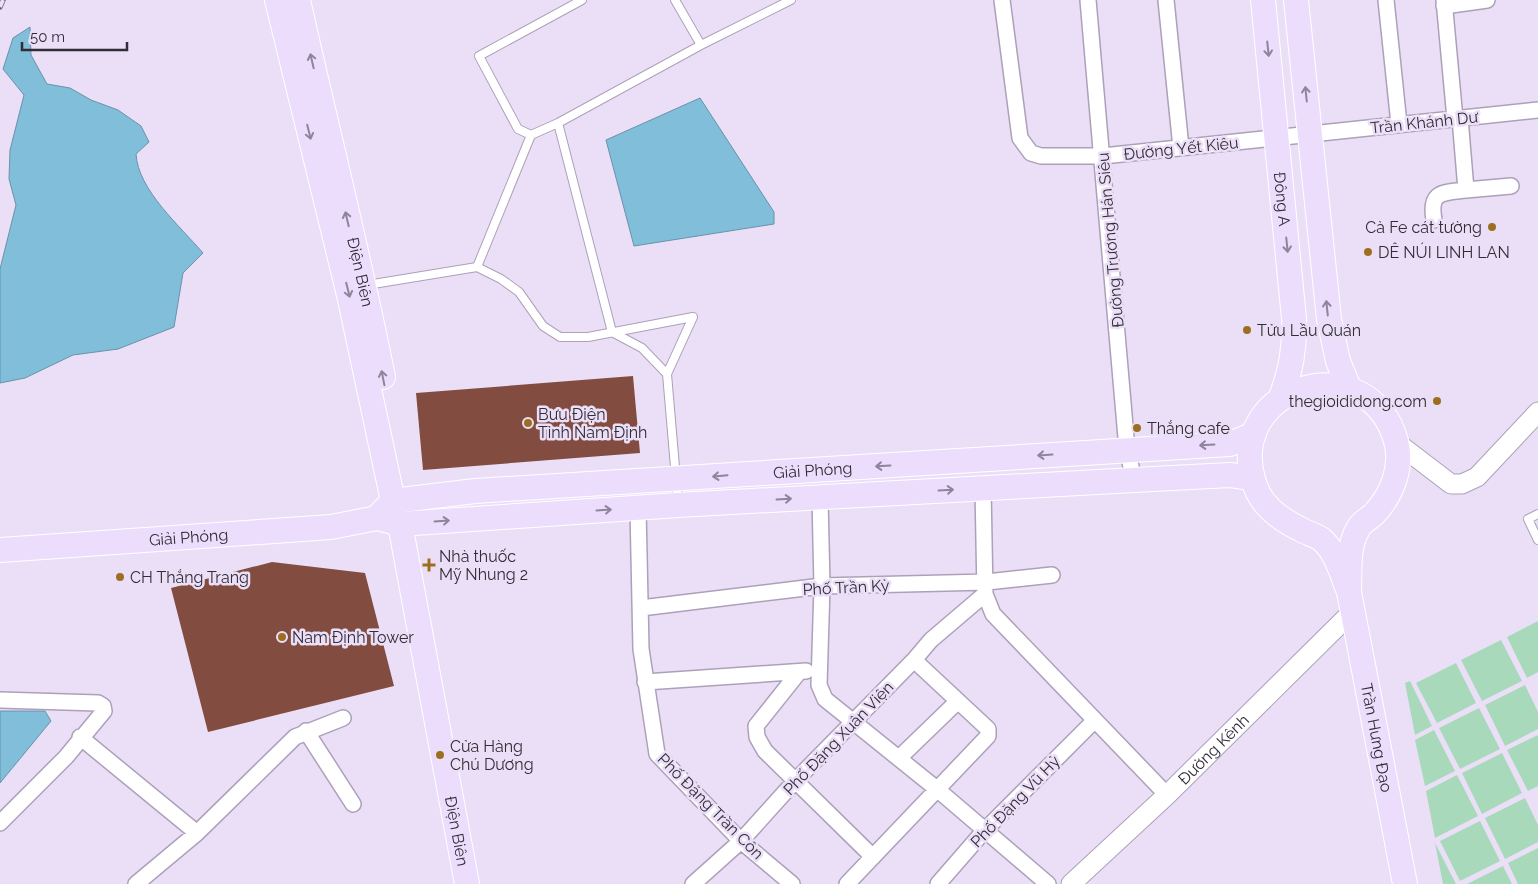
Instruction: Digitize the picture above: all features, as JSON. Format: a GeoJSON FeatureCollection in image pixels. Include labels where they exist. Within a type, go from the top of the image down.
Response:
{"type":"FeatureCollection","features":[{"type":"Feature","properties":{"kind":"main road","name":"Điện Biên"},"geometry":{"type":"LineString","coordinates":[[277,0],[349,295],[392,506],[405,530],[463,882]]}},
{"type":"Feature","properties":{"kind":"main road","name":"Điện Biên"},"geometry":{"type":"LineString","coordinates":[[298,0],[352,240],[365,286],[392,506]]}},
{"type":"Feature","properties":{"kind":"main road","name":"Đông A"},"geometry":{"type":"LineString","coordinates":[[1263,0],[1295,347],[1291,370],[1281,397]]}},
{"type":"Feature","properties":{"kind":"main road"},"geometry":{"type":"LineString","coordinates":[[1296,0],[1329,319],[1338,361],[1348,388]]}},
{"type":"Feature","properties":{"kind":"main road"},"geometry":{"type":"LineString","coordinates":[[1325,384],[1348,388],[1370,400],[1386,418],[1396,442],[1398,468],[1390,493],[1374,514],[1358,527],[1350,546],[1351,601],[1333,553],[1321,539],[1279,518],[1263,501],[1252,478],[1250,460],[1254,434],[1265,414],[1281,397],[1302,387],[1325,384]]}},
{"type":"Feature","properties":{"kind":"main road","name":"Giải Phóng"},"geometry":{"type":"LineString","coordinates":[[0,550],[331,527],[392,506],[474,492],[1127,449],[1230,444],[1254,434]]}},
{"type":"Feature","properties":{"kind":"main road","name":"Giải Phóng"},"geometry":{"type":"LineString","coordinates":[[392,506],[405,530],[678,505],[1230,475],[1252,478]]}},
{"type":"Feature","properties":{"kind":"main road"},"geometry":{"type":"LineString","coordinates":[[1300,529],[1325,533],[1351,528],[1374,514]]}},
{"type":"Feature","properties":{"kind":"main road","name":"Trần Hưng Đạo"},"geometry":{"type":"LineString","coordinates":[[1351,601],[1405,884]]}},
{"type":"Feature","properties":{"kind":"street","name":"Đường Yết Kiêu"},"geometry":{"type":"LineString","coordinates":[[1002,0],[1020,138],[1024,148],[1031,153],[1041,156],[1103,156],[1310,134]]}},
{"type":"Feature","properties":{"kind":"street","name":"Đường Trương Hán Siêu"},"geometry":{"type":"LineString","coordinates":[[1088,0],[1127,449],[1134,480]]}},
{"type":"Feature","properties":{"kind":"street"},"geometry":{"type":"LineString","coordinates":[[1166,0],[1181,148]]}},
{"type":"Feature","properties":{"kind":"street"},"geometry":{"type":"LineString","coordinates":[[1386,0],[1400,124]]}},
{"type":"Feature","properties":{"kind":"street"},"geometry":{"type":"LineString","coordinates":[[1466,190],[1444,3],[1487,0]]}},
{"type":"Feature","properties":{"kind":"street","name":"Trần Khánh Dư"},"geometry":{"type":"LineString","coordinates":[[1310,134],[1538,110]]}},
{"type":"Feature","properties":{"kind":"street"},"geometry":{"type":"LineString","coordinates":[[1434,220],[1431,206],[1434,199],[1440,194],[1511,186]]}},
{"type":"Feature","properties":{"kind":"street"},"geometry":{"type":"LineString","coordinates":[[1396,442],[1451,484],[1462,484],[1477,477],[1538,412]]}},
{"type":"Feature","properties":{"kind":"street"},"geometry":{"type":"LineString","coordinates":[[983,488],[986,588],[993,614],[1167,795]]}},
{"type":"Feature","properties":{"kind":"street"},"geometry":{"type":"LineString","coordinates":[[820,498],[822,586],[819,685],[825,699],[900,758],[1048,884]]}},
{"type":"Feature","properties":{"kind":"street","name":"Phố Đặng Trần Côn"},"geometry":{"type":"LineString","coordinates":[[638,508],[645,682],[657,754],[741,841],[792,884]]}},
{"type":"Feature","properties":{"kind":"street","name":"Phố Trần Kỳ"},"geometry":{"type":"LineString","coordinates":[[641,608],[822,586],[986,588],[1052,575]]}},
{"type":"Feature","properties":{"kind":"street","name":"Phố Đặng Xuân Viện"},"geometry":{"type":"LineString","coordinates":[[692,884],[741,841],[795,781],[914,660],[931,640],[986,588]]}},
{"type":"Feature","properties":{"kind":"street","name":"Đường Kênh"},"geometry":{"type":"LineString","coordinates":[[1070,884],[1167,795],[1351,601]]}},
{"type":"Feature","properties":{"kind":"street"},"geometry":{"type":"LineString","coordinates":[[847,884],[988,736],[988,729],[914,660]]}},
{"type":"Feature","properties":{"kind":"street"},"geometry":{"type":"LineString","coordinates":[[645,682],[819,670]]}},
{"type":"Feature","properties":{"kind":"street"},"geometry":{"type":"LineString","coordinates":[[799,672],[756,726],[757,737],[765,751],[873,857]]}},
{"type":"Feature","properties":{"kind":"street"},"geometry":{"type":"LineString","coordinates":[[0,700],[98,703],[103,706],[104,711],[38,787],[0,823]]}},
{"type":"Feature","properties":{"kind":"street"},"geometry":{"type":"LineString","coordinates":[[900,758],[958,701]]}},
{"type":"Feature","properties":{"kind":"street"},"geometry":{"type":"LineString","coordinates":[[136,884],[197,833],[295,737],[306,731],[343,718]]}},
{"type":"Feature","properties":{"kind":"street","name":"Phố Đặng Vũ Hỷ"},"geometry":{"type":"LineString","coordinates":[[938,884],[984,831],[1094,720]]}},
{"type":"Feature","properties":{"kind":"street"},"geometry":{"type":"LineString","coordinates":[[306,731],[353,804]]}},
{"type":"Feature","properties":{"kind":"street"},"geometry":{"type":"LineString","coordinates":[[80,737],[197,833]]}},
{"type":"Feature","properties":{"kind":"lane"},"geometry":{"type":"LineString","coordinates":[[532,135],[518,129],[479,56],[582,0]]}},
{"type":"Feature","properties":{"kind":"lane"},"geometry":{"type":"LineString","coordinates":[[675,0],[700,46]]}},
{"type":"Feature","properties":{"kind":"lane"},"geometry":{"type":"LineString","coordinates":[[477,267],[532,135],[791,0]]}},
{"type":"Feature","properties":{"kind":"lane"},"geometry":{"type":"LineString","coordinates":[[558,123],[612,332],[642,348],[667,374]]}},
{"type":"Feature","properties":{"kind":"lane"},"geometry":{"type":"LineString","coordinates":[[365,286],[477,267],[501,279],[519,292],[543,326],[560,337],[588,337],[693,317],[667,374],[675,462],[674,480],[678,505]]}},
{"type":"Feature","properties":{"kind":"lane"},"geometry":{"type":"LineString","coordinates":[[1538,514],[1528,519],[1538,540]]}},
{"type":"Feature","properties":{"kind":"green space"},"geometry":{"type":"Polygon","coordinates":[[[1538,621],[1538,672],[1527,678],[1507,637],[1538,621]]]}},
{"type":"Feature","properties":{"kind":"green space"},"geometry":{"type":"Polygon","coordinates":[[[1501,640],[1522,681],[1482,701],[1461,660],[1501,640]]]}},
{"type":"Feature","properties":{"kind":"green space"},"geometry":{"type":"Polygon","coordinates":[[[1456,663],[1476,703],[1437,723],[1416,683],[1456,663]]]}},
{"type":"Feature","properties":{"kind":"green space"},"geometry":{"type":"Polygon","coordinates":[[[1410,681],[1432,726],[1415,735],[1405,683],[1410,681]]]}},
{"type":"Feature","properties":{"kind":"green space"},"geometry":{"type":"Polygon","coordinates":[[[1525,685],[1538,712],[1538,729],[1505,746],[1485,705],[1525,685]]]}},
{"type":"Feature","properties":{"kind":"green space"},"geometry":{"type":"Polygon","coordinates":[[[1479,708],[1500,749],[1460,769],[1439,728],[1479,708]]]}},
{"type":"Feature","properties":{"kind":"green space"},"geometry":{"type":"Polygon","coordinates":[[[1434,730],[1455,771],[1425,786],[1415,740],[1434,730]]]}},
{"type":"Feature","properties":{"kind":"green space"},"geometry":{"type":"Polygon","coordinates":[[[1538,735],[1538,786],[1528,791],[1507,750],[1538,735]]]}},
{"type":"Feature","properties":{"kind":"green space"},"geometry":{"type":"Polygon","coordinates":[[[1502,753],[1522,793],[1482,814],[1462,773],[1502,753]]]}},
{"type":"Feature","properties":{"kind":"green space"},"geometry":{"type":"Polygon","coordinates":[[[1457,775],[1478,816],[1435,838],[1426,791],[1457,775]]]}},
{"type":"Feature","properties":{"kind":"green space"},"geometry":{"type":"Polygon","coordinates":[[[1525,798],[1538,825],[1538,842],[1505,859],[1485,818],[1525,798]]]}},
{"type":"Feature","properties":{"kind":"green space"},"geometry":{"type":"Polygon","coordinates":[[[1480,821],[1500,861],[1460,881],[1440,841],[1480,821]]]}},
{"type":"Feature","properties":{"kind":"green space"},"geometry":{"type":"Polygon","coordinates":[[[1435,843],[1456,884],[1443,884],[1435,843]]]}},
{"type":"Feature","properties":{"kind":"green space"},"geometry":{"type":"Polygon","coordinates":[[[1538,848],[1538,884],[1518,884],[1508,863],[1538,848]]]}},
{"type":"Feature","properties":{"kind":"green space"},"geometry":{"type":"Polygon","coordinates":[[[1503,866],[1512,884],[1467,884],[1503,866]]]}},
{"type":"Feature","properties":{"kind":"water"},"geometry":{"type":"Polygon","coordinates":[[[30,27],[31,55],[47,84],[70,88],[91,100],[118,110],[141,126],[149,142],[136,154],[144,181],[162,207],[203,253],[183,273],[174,327],[118,349],[73,355],[25,378],[0,383],[0,269],[16,205],[9,179],[10,150],[24,95],[3,69],[13,38],[30,27]]]}},
{"type":"Feature","properties":{"kind":"water"},"geometry":{"type":"Polygon","coordinates":[[[700,98],[774,212],[774,224],[634,246],[606,140],[700,98]]]}},
{"type":"Feature","properties":{"kind":"water"},"geometry":{"type":"Polygon","coordinates":[[[0,711],[45,711],[51,721],[0,783],[0,711]]]}},
{"type":"Feature","properties":{"kind":"building","name":"Bưu Điện Tỉnh Nam Định"},"geometry":{"type":"Polygon","coordinates":[[[633,376],[640,453],[423,470],[416,393],[633,376]]]}},
{"type":"Feature","properties":{"kind":"building","name":"Nam Định Tower"},"geometry":{"type":"Polygon","coordinates":[[[272,562],[365,573],[394,686],[208,732],[171,588],[272,562]]]}},
{"type":"Feature","properties":{"kind":"railway"},"geometry":{"type":"LineString","coordinates":[[0,7],[3,0]]}},
{"type":"Feature","properties":{"kind":"place","name":"Cà Fe cát tường"},"geometry":{"type":"Point","coordinates":[1492,227]}},
{"type":"Feature","properties":{"kind":"place","name":"DÊ NÚI LINH LAN"},"geometry":{"type":"Point","coordinates":[1368,252]}},
{"type":"Feature","properties":{"kind":"place","name":"Tửu Lầu Quán"},"geometry":{"type":"Point","coordinates":[1247,330]}},
{"type":"Feature","properties":{"kind":"place","name":"thegioididong.com"},"geometry":{"type":"Point","coordinates":[1437,401]}},
{"type":"Feature","properties":{"kind":"place","name":"Bưu Điện Tỉnh Nam Định"},"geometry":{"type":"Point","coordinates":[528,423]}},
{"type":"Feature","properties":{"kind":"place","name":"Thắng cafe"},"geometry":{"type":"Point","coordinates":[1137,428]}},
{"type":"Feature","properties":{"kind":"place","name":"Nhà thuốc Mỹ Nhung 2"},"geometry":{"type":"Point","coordinates":[429,565]}},
{"type":"Feature","properties":{"kind":"place","name":"CH Thắng Trang"},"geometry":{"type":"Point","coordinates":[120,577]}},
{"type":"Feature","properties":{"kind":"place","name":"Nam Định Tower"},"geometry":{"type":"Point","coordinates":[282,637]}},
{"type":"Feature","properties":{"kind":"place","name":"Cửa Hàng Chú Dương"},"geometry":{"type":"Point","coordinates":[440,755]}}]}
